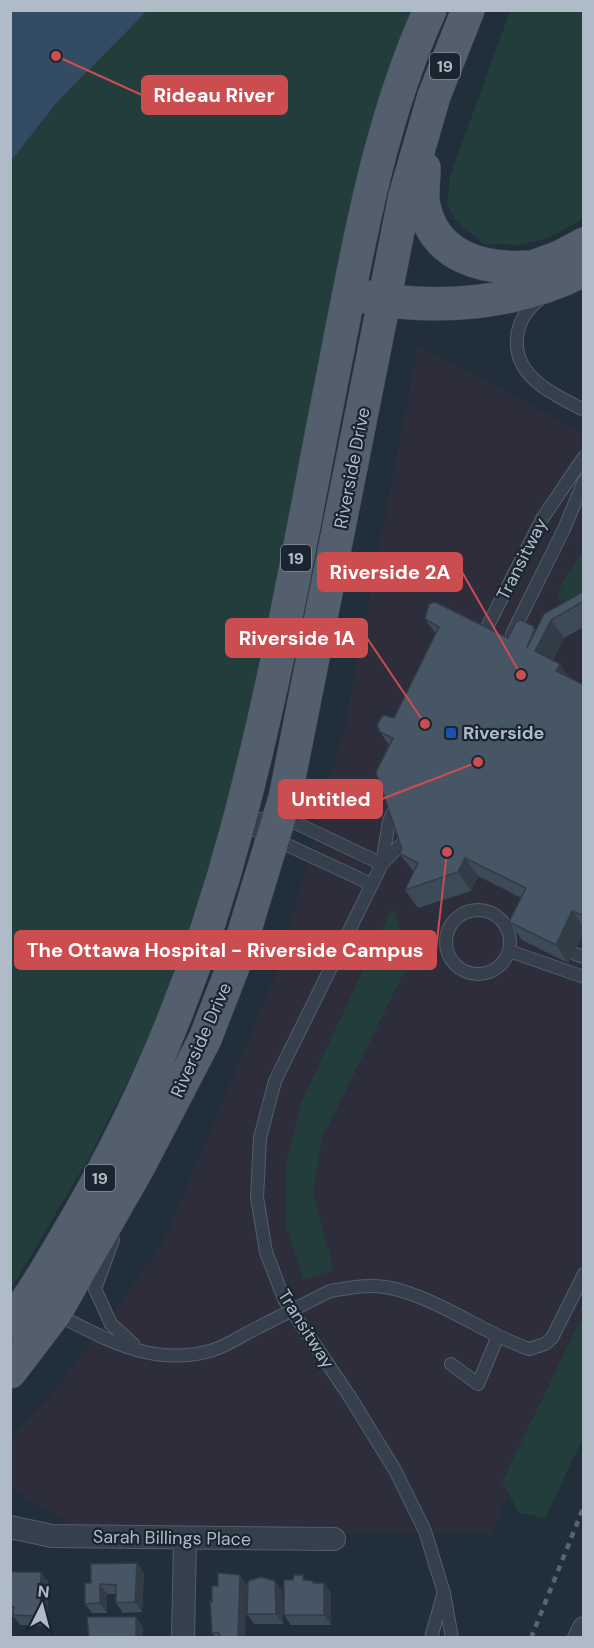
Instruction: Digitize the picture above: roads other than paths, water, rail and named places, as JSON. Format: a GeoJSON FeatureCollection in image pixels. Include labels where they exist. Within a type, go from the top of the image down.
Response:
{"type":"FeatureCollection","features":[{"type":"Feature","properties":{"kind":"main road","name":"Riverside Drive"},"geometry":{"type":"LineString","coordinates":[[10,1372],[44,1305],[159,1054],[204,931],[239,822],[268,701],[352,285],[386,133],[406,68],[430,10]]}},
{"type":"Feature","properties":{"kind":"main road","name":"Riverside Drive"},"geometry":{"type":"LineString","coordinates":[[10,1324],[44,1305],[139,1166],[205,1039],[236,959],[277,829],[388,291],[405,196],[445,67],[468,10]]}},
{"type":"Feature","properties":{"kind":"main road"},"geometry":{"type":"LineString","coordinates":[[426,124],[423,199],[426,214],[442,241],[454,252],[486,266],[502,269],[532,267]]}},
{"type":"Feature","properties":{"kind":"main road"},"geometry":{"type":"LineString","coordinates":[[388,291],[499,280],[560,257],[584,244]]}},
{"type":"Feature","properties":{"kind":"main road"},"geometry":{"type":"LineString","coordinates":[[352,285],[388,291],[438,304],[484,300],[575,275]]}},
{"type":"Feature","properties":{"kind":"street","name":"Sarah Billings Place"},"geometry":{"type":"LineString","coordinates":[[10,1527],[52,1536],[334,1539]]}},
{"type":"Feature","properties":{"kind":"street"},"geometry":{"type":"LineString","coordinates":[[183,1638],[185,1539]]}},
{"type":"Feature","properties":{"kind":"street"},"geometry":{"type":"LineString","coordinates":[[579,1638],[584,1628]]}},
{"type":"Feature","properties":{"kind":"lane"},"geometry":{"type":"LineString","coordinates":[[575,275],[530,307],[518,330],[517,344],[519,358],[535,381],[584,410]]}},
{"type":"Feature","properties":{"kind":"lane","name":"Transitway"},"geometry":{"type":"LineString","coordinates":[[475,650],[542,519],[584,457]]}},
{"type":"Feature","properties":{"kind":"lane","name":"Transitway"},"geometry":{"type":"LineString","coordinates":[[507,643],[560,538],[584,481]]}},
{"type":"Feature","properties":{"kind":"lane","name":"Transitway"},"geometry":{"type":"LineString","coordinates":[[382,864],[389,821],[404,790]]}},
{"type":"Feature","properties":{"kind":"lane"},"geometry":{"type":"LineString","coordinates":[[239,822],[277,829],[382,864]]}},
{"type":"Feature","properties":{"kind":"lane"},"geometry":{"type":"LineString","coordinates":[[239,822],[277,829],[371,884]]}},
{"type":"Feature","properties":{"kind":"lane","name":"Transitway"},"geometry":{"type":"LineString","coordinates":[[415,826],[410,836],[382,864],[275,1080],[260,1138],[257,1168],[259,1222],[266,1252],[284,1299],[351,1397],[395,1470],[425,1531],[444,1593],[452,1638]]}},
{"type":"Feature","properties":{"kind":"lane"},"geometry":{"type":"LineString","coordinates":[[508,930],[509,951],[498,968],[488,974],[468,974],[451,961],[445,941],[453,921],[472,910],[493,914],[508,930],[525,933]]}},
{"type":"Feature","properties":{"kind":"lane"},"geometry":{"type":"LineString","coordinates":[[509,951],[584,977]]}},
{"type":"Feature","properties":{"kind":"lane"},"geometry":{"type":"LineString","coordinates":[[139,1166],[95,1289],[111,1324],[143,1353]]}},
{"type":"Feature","properties":{"kind":"lane"},"geometry":{"type":"LineString","coordinates":[[44,1305],[143,1353],[180,1358],[215,1349],[330,1291],[370,1286],[387,1288],[425,1301],[529,1349],[545,1344],[552,1338],[584,1274]]}},
{"type":"Feature","properties":{"kind":"lane"},"geometry":{"type":"LineString","coordinates":[[451,1364],[478,1384],[498,1336]]}},
{"type":"Feature","properties":{"kind":"lane"},"geometry":{"type":"LineString","coordinates":[[431,1638],[444,1593]]}},
{"type":"Feature","properties":{"kind":"railway"},"geometry":{"type":"LineString","coordinates":[[531,1638],[584,1506]]}},
{"type":"Feature","properties":{"kind":"place","name":"Rideau River"},"geometry":{"type":"Point","coordinates":[56,56]}},
{"type":"Feature","properties":{"kind":"place","name":"Riverside 2A"},"geometry":{"type":"Point","coordinates":[521,675]}},
{"type":"Feature","properties":{"kind":"place","name":"Riverside 1A"},"geometry":{"type":"Point","coordinates":[425,724]}},
{"type":"Feature","properties":{"kind":"place","name":"Riverside"},"geometry":{"type":"Point","coordinates":[451,733]}},
{"type":"Feature","properties":{"kind":"place","name":"Untitled"},"geometry":{"type":"Point","coordinates":[478,762]}},
{"type":"Feature","properties":{"kind":"place","name":"The Ottawa Hospital - Riverside Campus"},"geometry":{"type":"Point","coordinates":[447,852]}}]}
